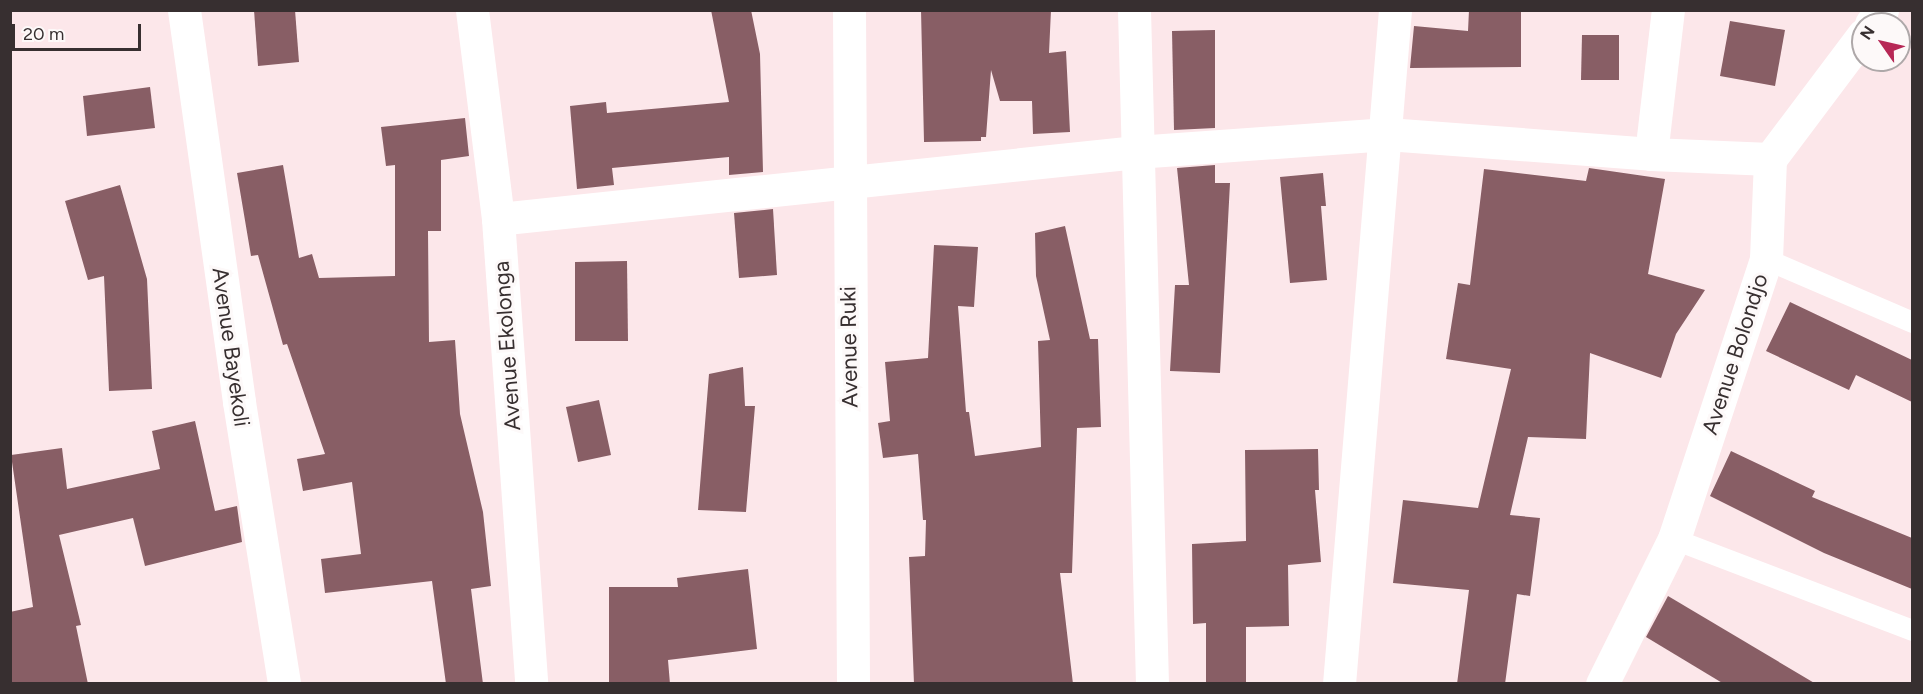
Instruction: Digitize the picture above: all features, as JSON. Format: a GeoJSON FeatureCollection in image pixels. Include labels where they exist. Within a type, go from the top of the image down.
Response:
{"type":"FeatureCollection","features":[{"type":"Feature","properties":{"kind":"street","name":"Avenue Bayekoli"},"geometry":{"type":"LineString","coordinates":[[184,10],[238,402],[284,684]]}},
{"type":"Feature","properties":{"kind":"street","name":"Avenue Ekolonga"},"geometry":{"type":"LineString","coordinates":[[472,10],[498,219],[531,684]]}},
{"type":"Feature","properties":{"kind":"street","name":"Avenue Ruki"},"geometry":{"type":"LineString","coordinates":[[849,10],[848,185],[853,684]]}},
{"type":"Feature","properties":{"kind":"street"},"geometry":{"type":"LineString","coordinates":[[1134,10],[1152,684]]}},
{"type":"Feature","properties":{"kind":"street"},"geometry":{"type":"LineString","coordinates":[[1339,684],[1387,134],[1395,10]]}},
{"type":"Feature","properties":{"kind":"street"},"geometry":{"type":"LineString","coordinates":[[1651,154],[1668,10]]}},
{"type":"Feature","properties":{"kind":"street"},"geometry":{"type":"LineString","coordinates":[[498,219],[848,185],[1136,152],[1387,134],[1651,154],[1770,159],[1851,51]]}},
{"type":"Feature","properties":{"kind":"street","name":"Avenue Bolondjo"},"geometry":{"type":"LineString","coordinates":[[1602,684],[1674,539],[1766,259],[1770,159]]}},
{"type":"Feature","properties":{"kind":"lane"},"geometry":{"type":"LineString","coordinates":[[1766,259],[1912,322]]}},
{"type":"Feature","properties":{"kind":"lane"},"geometry":{"type":"LineString","coordinates":[[1674,539],[1912,630]]}},
{"type":"Feature","properties":{"kind":"building"},"geometry":{"type":"Polygon","coordinates":[[[254,10],[295,10],[299,62],[258,66],[254,10]]]}},
{"type":"Feature","properties":{"kind":"building"},"geometry":{"type":"Polygon","coordinates":[[[711,10],[751,10],[760,54],[763,172],[729,175],[729,157],[612,168],[614,185],[577,189],[570,106],[606,102],[607,113],[729,102],[711,10]]]}},
{"type":"Feature","properties":{"kind":"building"},"geometry":{"type":"Polygon","coordinates":[[[921,10],[1051,10],[1049,53],[1066,51],[1070,132],[1033,134],[1032,101],[1000,101],[991,70],[986,137],[981,137],[981,141],[924,142],[921,10]]]}},
{"type":"Feature","properties":{"kind":"building"},"geometry":{"type":"Polygon","coordinates":[[[1469,10],[1521,10],[1521,67],[1410,68],[1414,26],[1468,31],[1469,10]]]}},
{"type":"Feature","properties":{"kind":"building"},"geometry":{"type":"Polygon","coordinates":[[[1730,21],[1785,30],[1775,86],[1720,76],[1730,21]]]}},
{"type":"Feature","properties":{"kind":"building"},"geometry":{"type":"Polygon","coordinates":[[[1215,30],[1215,128],[1174,130],[1172,31],[1215,30]]]}},
{"type":"Feature","properties":{"kind":"building"},"geometry":{"type":"Polygon","coordinates":[[[1582,35],[1619,35],[1619,80],[1581,80],[1582,35]]]}},
{"type":"Feature","properties":{"kind":"building"},"geometry":{"type":"Polygon","coordinates":[[[150,87],[155,128],[87,136],[83,96],[150,87]]]}},
{"type":"Feature","properties":{"kind":"building"},"geometry":{"type":"Polygon","coordinates":[[[465,118],[469,156],[441,160],[441,231],[428,231],[429,342],[455,340],[460,414],[483,512],[491,586],[471,589],[483,684],[446,684],[432,581],[325,593],[321,559],[361,554],[352,482],[303,491],[297,459],[325,454],[287,344],[283,345],[258,255],[251,256],[237,173],[283,165],[299,258],[312,254],[319,278],[395,276],[395,165],[386,166],[381,127],[465,118]]]}},
{"type":"Feature","properties":{"kind":"building"},"geometry":{"type":"Polygon","coordinates":[[[1215,165],[1215,183],[1230,183],[1220,373],[1170,371],[1175,285],[1189,285],[1177,168],[1215,165]]]}},
{"type":"Feature","properties":{"kind":"building"},"geometry":{"type":"Polygon","coordinates":[[[1589,168],[1665,179],[1648,274],[1705,290],[1676,334],[1661,378],[1590,353],[1586,439],[1528,437],[1510,515],[1540,518],[1530,596],[1517,594],[1505,684],[1457,684],[1469,590],[1393,583],[1403,500],[1478,508],[1511,369],[1446,359],[1458,283],[1470,285],[1484,169],[1586,181],[1589,168]]]}},
{"type":"Feature","properties":{"kind":"building"},"geometry":{"type":"Polygon","coordinates":[[[1323,173],[1326,206],[1321,206],[1327,280],[1290,283],[1280,177],[1323,173]]]}},
{"type":"Feature","properties":{"kind":"building"},"geometry":{"type":"Polygon","coordinates":[[[120,185],[147,279],[152,389],[109,391],[104,276],[88,280],[65,201],[120,185]]]}},
{"type":"Feature","properties":{"kind":"building"},"geometry":{"type":"Polygon","coordinates":[[[773,209],[777,275],[739,278],[734,213],[773,209]]]}},
{"type":"Feature","properties":{"kind":"building"},"geometry":{"type":"Polygon","coordinates":[[[1065,226],[1090,339],[1098,339],[1101,427],[1077,428],[1072,573],[1060,573],[1073,684],[914,684],[909,557],[925,556],[926,520],[923,520],[918,454],[883,458],[878,423],[890,421],[885,362],[928,358],[934,245],[978,247],[974,307],[958,306],[966,412],[969,412],[975,456],[1041,447],[1038,341],[1050,340],[1036,276],[1035,233],[1065,226]]]}},
{"type":"Feature","properties":{"kind":"building"},"geometry":{"type":"Polygon","coordinates":[[[627,261],[628,341],[575,341],[575,262],[627,261]]]}},
{"type":"Feature","properties":{"kind":"building"},"geometry":{"type":"Polygon","coordinates":[[[1790,302],[1912,360],[1912,402],[1856,375],[1849,390],[1766,351],[1790,302]]]}},
{"type":"Feature","properties":{"kind":"building"},"geometry":{"type":"Polygon","coordinates":[[[743,367],[745,406],[755,406],[746,512],[698,510],[709,374],[743,367]]]}},
{"type":"Feature","properties":{"kind":"building"},"geometry":{"type":"Polygon","coordinates":[[[599,400],[611,455],[578,462],[566,407],[599,400]]]}},
{"type":"Feature","properties":{"kind":"building"},"geometry":{"type":"Polygon","coordinates":[[[195,421],[215,511],[237,506],[242,542],[145,566],[133,518],[59,535],[81,625],[76,626],[88,684],[10,684],[10,612],[33,607],[11,455],[62,448],[67,489],[160,469],[152,431],[195,421]]]}},
{"type":"Feature","properties":{"kind":"building"},"geometry":{"type":"Polygon","coordinates":[[[1318,449],[1319,490],[1315,490],[1321,562],[1288,565],[1289,626],[1246,627],[1246,684],[1206,684],[1206,623],[1193,624],[1192,544],[1246,541],[1245,450],[1318,449]]]}},
{"type":"Feature","properties":{"kind":"building"},"geometry":{"type":"Polygon","coordinates":[[[1731,451],[1815,491],[1812,497],[1912,538],[1912,589],[1824,553],[1710,496],[1731,451]]]}},
{"type":"Feature","properties":{"kind":"building"},"geometry":{"type":"Polygon","coordinates":[[[748,569],[757,649],[668,660],[670,684],[609,684],[609,587],[678,587],[677,578],[748,569]]]}},
{"type":"Feature","properties":{"kind":"building"},"geometry":{"type":"Polygon","coordinates":[[[1668,596],[1816,684],[1724,684],[1646,637],[1668,596]]]}}]}
